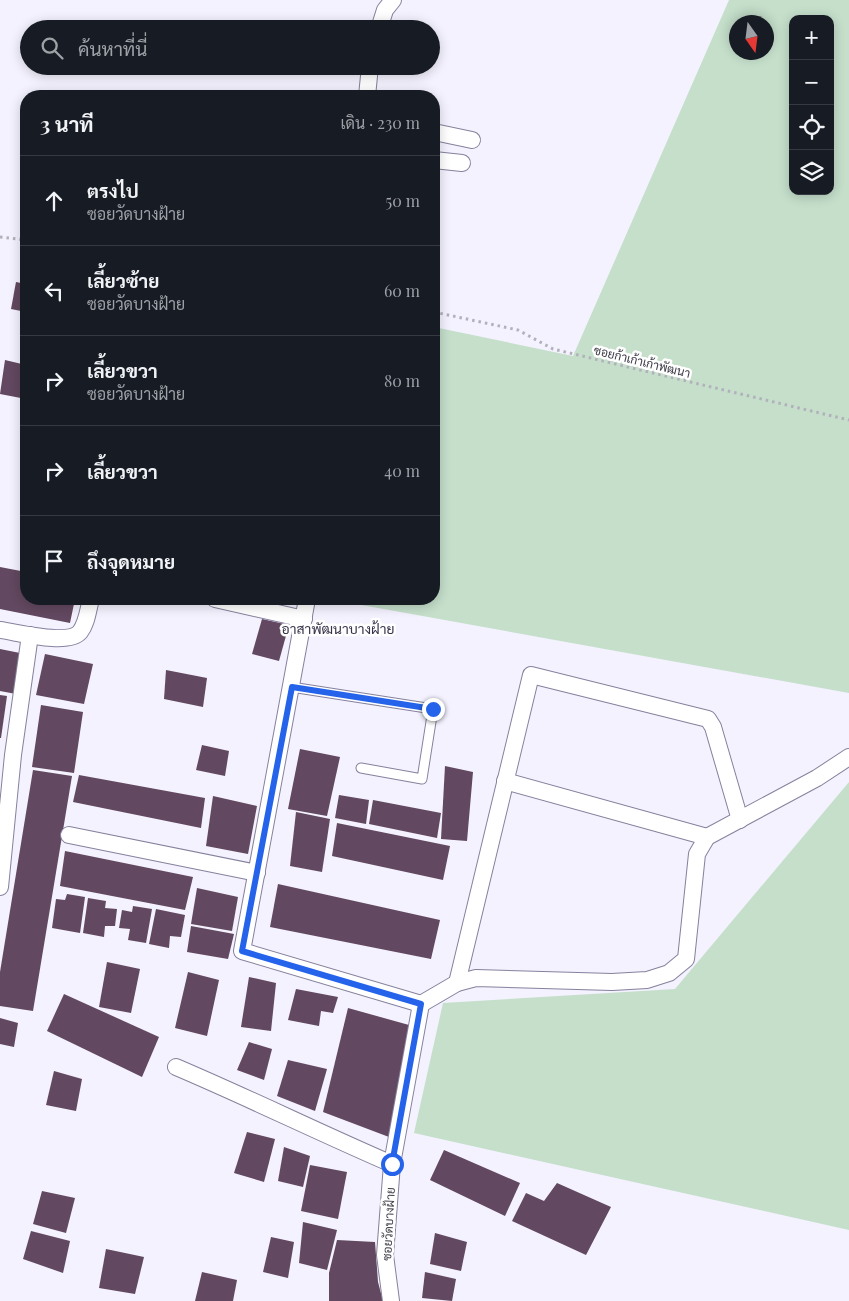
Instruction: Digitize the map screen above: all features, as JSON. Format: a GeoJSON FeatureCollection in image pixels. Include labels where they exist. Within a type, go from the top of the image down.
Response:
{"type":"FeatureCollection","features":[{"type":"Feature","properties":{"kind":"street"},"geometry":{"type":"LineString","coordinates":[[382,20],[385,10],[393,0]]}},
{"type":"Feature","properties":{"kind":"street"},"geometry":{"type":"LineString","coordinates":[[368,90],[369,75]]}},
{"type":"Feature","properties":{"kind":"street"},"geometry":{"type":"LineString","coordinates":[[440,133],[472,140]]}},
{"type":"Feature","properties":{"kind":"street"},"geometry":{"type":"LineString","coordinates":[[440,161],[462,163]]}},
{"type":"Feature","properties":{"kind":"street"},"geometry":{"type":"LineString","coordinates":[[0,630],[64,640],[78,634],[84,625],[89,605]]}},
{"type":"Feature","properties":{"kind":"street"},"geometry":{"type":"LineString","coordinates":[[242,605],[304,619]]}},
{"type":"Feature","properties":{"kind":"street"},"geometry":{"type":"LineString","coordinates":[[306,605],[242,951],[421,1004],[457,983],[476,978],[612,982],[647,980],[669,973],[686,959],[697,854],[707,837],[817,778],[849,757]]}},
{"type":"Feature","properties":{"kind":"street"},"geometry":{"type":"LineString","coordinates":[[0,887],[14,755],[30,635]]}},
{"type":"Feature","properties":{"kind":"street"},"geometry":{"type":"LineString","coordinates":[[457,983],[531,675],[708,719],[714,727],[740,820]]}},
{"type":"Feature","properties":{"kind":"street"},"geometry":{"type":"LineString","coordinates":[[505,781],[707,837]]}},
{"type":"Feature","properties":{"kind":"street"},"geometry":{"type":"LineString","coordinates":[[69,836],[257,874]]}},
{"type":"Feature","properties":{"kind":"street","name":"ซอยวัดบางฝ้าย"},"geometry":{"type":"LineString","coordinates":[[392,1301],[385,1255],[392,1164],[421,1004]]}},
{"type":"Feature","properties":{"kind":"street"},"geometry":{"type":"LineString","coordinates":[[176,1066],[241,1094],[323,1135],[392,1164]]}},
{"type":"Feature","properties":{"kind":"lane"},"geometry":{"type":"LineString","coordinates":[[292,687],[433,709],[422,779],[361,768]]}},
{"type":"Feature","properties":{"kind":"path"},"geometry":{"type":"LineString","coordinates":[[0,236],[20,239]]}},
{"type":"Feature","properties":{"kind":"path","name":"ซอยก้าเก้าเก้าพัฒนา"},"geometry":{"type":"LineString","coordinates":[[440,313],[518,330],[553,349],[849,420]]}},
{"type":"Feature","properties":{"kind":"green space"},"geometry":{"type":"Polygon","coordinates":[[[729,0],[849,0],[849,693],[361,605],[440,605],[440,328],[573,356],[729,0]]]}},
{"type":"Feature","properties":{"kind":"green space"},"geometry":{"type":"Polygon","coordinates":[[[849,782],[849,1230],[414,1133],[443,1003],[675,989],[849,782]]]}},
{"type":"Feature","properties":{"kind":"building"},"geometry":{"type":"Polygon","coordinates":[[[16,282],[20,283],[20,311],[11,309],[16,282]]]}},
{"type":"Feature","properties":{"kind":"building"},"geometry":{"type":"Polygon","coordinates":[[[5,360],[20,364],[20,398],[0,394],[5,360]]]}},
{"type":"Feature","properties":{"kind":"building"},"geometry":{"type":"Polygon","coordinates":[[[0,567],[20,571],[20,605],[74,605],[70,623],[0,609],[0,567]]]}},
{"type":"Feature","properties":{"kind":"building"},"geometry":{"type":"Polygon","coordinates":[[[262,619],[289,625],[279,661],[252,654],[262,619]]]}},
{"type":"Feature","properties":{"kind":"building"},"geometry":{"type":"Polygon","coordinates":[[[0,649],[25,654],[16,694],[0,691],[0,649]]]}},
{"type":"Feature","properties":{"kind":"building"},"geometry":{"type":"Polygon","coordinates":[[[45,654],[93,664],[84,704],[36,695],[45,654]]]}},
{"type":"Feature","properties":{"kind":"building"},"geometry":{"type":"Polygon","coordinates":[[[166,670],[207,678],[203,707],[164,699],[166,670]]]}},
{"type":"Feature","properties":{"kind":"building"},"geometry":{"type":"Polygon","coordinates":[[[0,695],[7,696],[1,738],[0,738],[0,695]]]}},
{"type":"Feature","properties":{"kind":"building"},"geometry":{"type":"Polygon","coordinates":[[[41,705],[83,712],[74,773],[32,767],[41,705]]]}},
{"type":"Feature","properties":{"kind":"building"},"geometry":{"type":"Polygon","coordinates":[[[202,745],[229,751],[225,776],[196,770],[202,745]]]}},
{"type":"Feature","properties":{"kind":"building"},"geometry":{"type":"Polygon","coordinates":[[[300,749],[340,757],[327,816],[288,809],[300,749]]]}},
{"type":"Feature","properties":{"kind":"building"},"geometry":{"type":"Polygon","coordinates":[[[445,766],[473,772],[467,841],[441,839],[445,766]]]}},
{"type":"Feature","properties":{"kind":"building"},"geometry":{"type":"Polygon","coordinates":[[[33,770],[72,776],[33,1011],[0,1006],[0,972],[33,770]]]}},
{"type":"Feature","properties":{"kind":"building"},"geometry":{"type":"Polygon","coordinates":[[[79,775],[205,798],[201,828],[73,802],[79,775]]]}},
{"type":"Feature","properties":{"kind":"building"},"geometry":{"type":"Polygon","coordinates":[[[339,795],[369,800],[366,824],[335,818],[339,795]]]}},
{"type":"Feature","properties":{"kind":"building"},"geometry":{"type":"Polygon","coordinates":[[[213,796],[257,806],[248,854],[206,846],[213,796]]]}},
{"type":"Feature","properties":{"kind":"building"},"geometry":{"type":"Polygon","coordinates":[[[373,800],[441,813],[437,838],[369,824],[373,800]]]}},
{"type":"Feature","properties":{"kind":"building"},"geometry":{"type":"Polygon","coordinates":[[[296,812],[330,819],[322,872],[290,866],[296,812]]]}},
{"type":"Feature","properties":{"kind":"building"},"geometry":{"type":"Polygon","coordinates":[[[337,823],[450,846],[443,880],[332,856],[337,823]]]}},
{"type":"Feature","properties":{"kind":"building"},"geometry":{"type":"Polygon","coordinates":[[[65,851],[193,877],[185,910],[60,886],[65,851]]]}},
{"type":"Feature","properties":{"kind":"building"},"geometry":{"type":"Polygon","coordinates":[[[278,884],[440,920],[431,959],[270,927],[278,884]]]}},
{"type":"Feature","properties":{"kind":"building"},"geometry":{"type":"Polygon","coordinates":[[[197,888],[238,897],[232,931],[191,924],[197,888]]]}},
{"type":"Feature","properties":{"kind":"building"},"geometry":{"type":"Polygon","coordinates":[[[67,894],[85,897],[80,933],[52,928],[56,899],[65,900],[67,894]]]}},
{"type":"Feature","properties":{"kind":"building"},"geometry":{"type":"Polygon","coordinates":[[[88,898],[106,901],[105,908],[117,909],[115,926],[105,926],[104,937],[83,933],[88,898]]]}},
{"type":"Feature","properties":{"kind":"building"},"geometry":{"type":"Polygon","coordinates":[[[133,906],[152,909],[146,943],[128,940],[130,929],[119,928],[122,910],[132,912],[133,906]]]}},
{"type":"Feature","properties":{"kind":"building"},"geometry":{"type":"Polygon","coordinates":[[[156,909],[185,915],[181,937],[170,936],[169,948],[149,944],[156,909]]]}},
{"type":"Feature","properties":{"kind":"building"},"geometry":{"type":"Polygon","coordinates":[[[191,926],[234,934],[228,959],[187,952],[191,926]]]}},
{"type":"Feature","properties":{"kind":"building"},"geometry":{"type":"Polygon","coordinates":[[[107,962],[140,969],[131,1013],[99,1007],[107,962]]]}},
{"type":"Feature","properties":{"kind":"building"},"geometry":{"type":"Polygon","coordinates":[[[188,972],[219,980],[207,1036],[175,1028],[188,972]]]}},
{"type":"Feature","properties":{"kind":"building"},"geometry":{"type":"Polygon","coordinates":[[[249,977],[276,983],[271,1031],[241,1027],[249,977]]]}},
{"type":"Feature","properties":{"kind":"building"},"geometry":{"type":"Polygon","coordinates":[[[296,989],[338,997],[333,1013],[321,1011],[319,1026],[288,1020],[296,989]]]}},
{"type":"Feature","properties":{"kind":"building"},"geometry":{"type":"Polygon","coordinates":[[[64,994],[159,1037],[142,1077],[47,1031],[64,994]]]}},
{"type":"Feature","properties":{"kind":"building"},"geometry":{"type":"Polygon","coordinates":[[[348,1008],[409,1025],[389,1137],[323,1112],[348,1008]]]}},
{"type":"Feature","properties":{"kind":"building"},"geometry":{"type":"Polygon","coordinates":[[[0,1018],[18,1023],[14,1047],[0,1044],[0,1018]]]}},
{"type":"Feature","properties":{"kind":"building"},"geometry":{"type":"Polygon","coordinates":[[[249,1042],[272,1049],[264,1080],[237,1070],[249,1042]]]}},
{"type":"Feature","properties":{"kind":"building"},"geometry":{"type":"Polygon","coordinates":[[[288,1060],[327,1069],[315,1111],[277,1096],[288,1060]]]}},
{"type":"Feature","properties":{"kind":"building"},"geometry":{"type":"Polygon","coordinates":[[[54,1071],[82,1079],[76,1111],[46,1105],[54,1071]]]}},
{"type":"Feature","properties":{"kind":"building"},"geometry":{"type":"Polygon","coordinates":[[[247,1132],[275,1139],[264,1182],[234,1173],[247,1132]]]}},
{"type":"Feature","properties":{"kind":"building"},"geometry":{"type":"Polygon","coordinates":[[[284,1147],[310,1156],[303,1187],[278,1181],[284,1147]]]}},
{"type":"Feature","properties":{"kind":"building"},"geometry":{"type":"Polygon","coordinates":[[[444,1150],[520,1183],[505,1216],[430,1180],[444,1150]]]}},
{"type":"Feature","properties":{"kind":"building"},"geometry":{"type":"Polygon","coordinates":[[[310,1165],[347,1172],[338,1219],[301,1211],[310,1165]]]}},
{"type":"Feature","properties":{"kind":"building"},"geometry":{"type":"Polygon","coordinates":[[[557,1183],[611,1207],[586,1255],[512,1221],[526,1193],[544,1201],[557,1183]]]}},
{"type":"Feature","properties":{"kind":"building"},"geometry":{"type":"Polygon","coordinates":[[[42,1191],[75,1198],[66,1233],[33,1224],[42,1191]]]}},
{"type":"Feature","properties":{"kind":"building"},"geometry":{"type":"Polygon","coordinates":[[[303,1222],[337,1230],[327,1270],[299,1263],[303,1222]]]}},
{"type":"Feature","properties":{"kind":"building"},"geometry":{"type":"Polygon","coordinates":[[[31,1231],[70,1241],[63,1273],[23,1259],[31,1231]]]}},
{"type":"Feature","properties":{"kind":"building"},"geometry":{"type":"Polygon","coordinates":[[[435,1233],[467,1242],[461,1271],[430,1264],[435,1233]]]}},
{"type":"Feature","properties":{"kind":"building"},"geometry":{"type":"Polygon","coordinates":[[[271,1237],[294,1242],[288,1278],[263,1272],[271,1237]]]}},
{"type":"Feature","properties":{"kind":"building"},"geometry":{"type":"Polygon","coordinates":[[[337,1240],[375,1242],[378,1282],[383,1301],[329,1301],[329,1273],[337,1240]]]}},
{"type":"Feature","properties":{"kind":"building"},"geometry":{"type":"Polygon","coordinates":[[[106,1249],[144,1257],[135,1294],[99,1288],[106,1249]]]}},
{"type":"Feature","properties":{"kind":"building"},"geometry":{"type":"Polygon","coordinates":[[[202,1272],[237,1280],[233,1301],[195,1301],[202,1272]]]}},
{"type":"Feature","properties":{"kind":"building"},"geometry":{"type":"Polygon","coordinates":[[[425,1272],[456,1279],[452,1301],[422,1298],[425,1272]]]}},
{"type":"Feature","properties":{"kind":"district","name":"อาสาพัฒนาบางฝ้าย"},"geometry":{"type":"Point","coordinates":[338,629]}},
{"type":"Feature","properties":{"kind":"route"},"geometry":{"type":"LineString","coordinates":[[392,1164],[421,1004],[242,951],[292,687],[433,709]]}}]}
